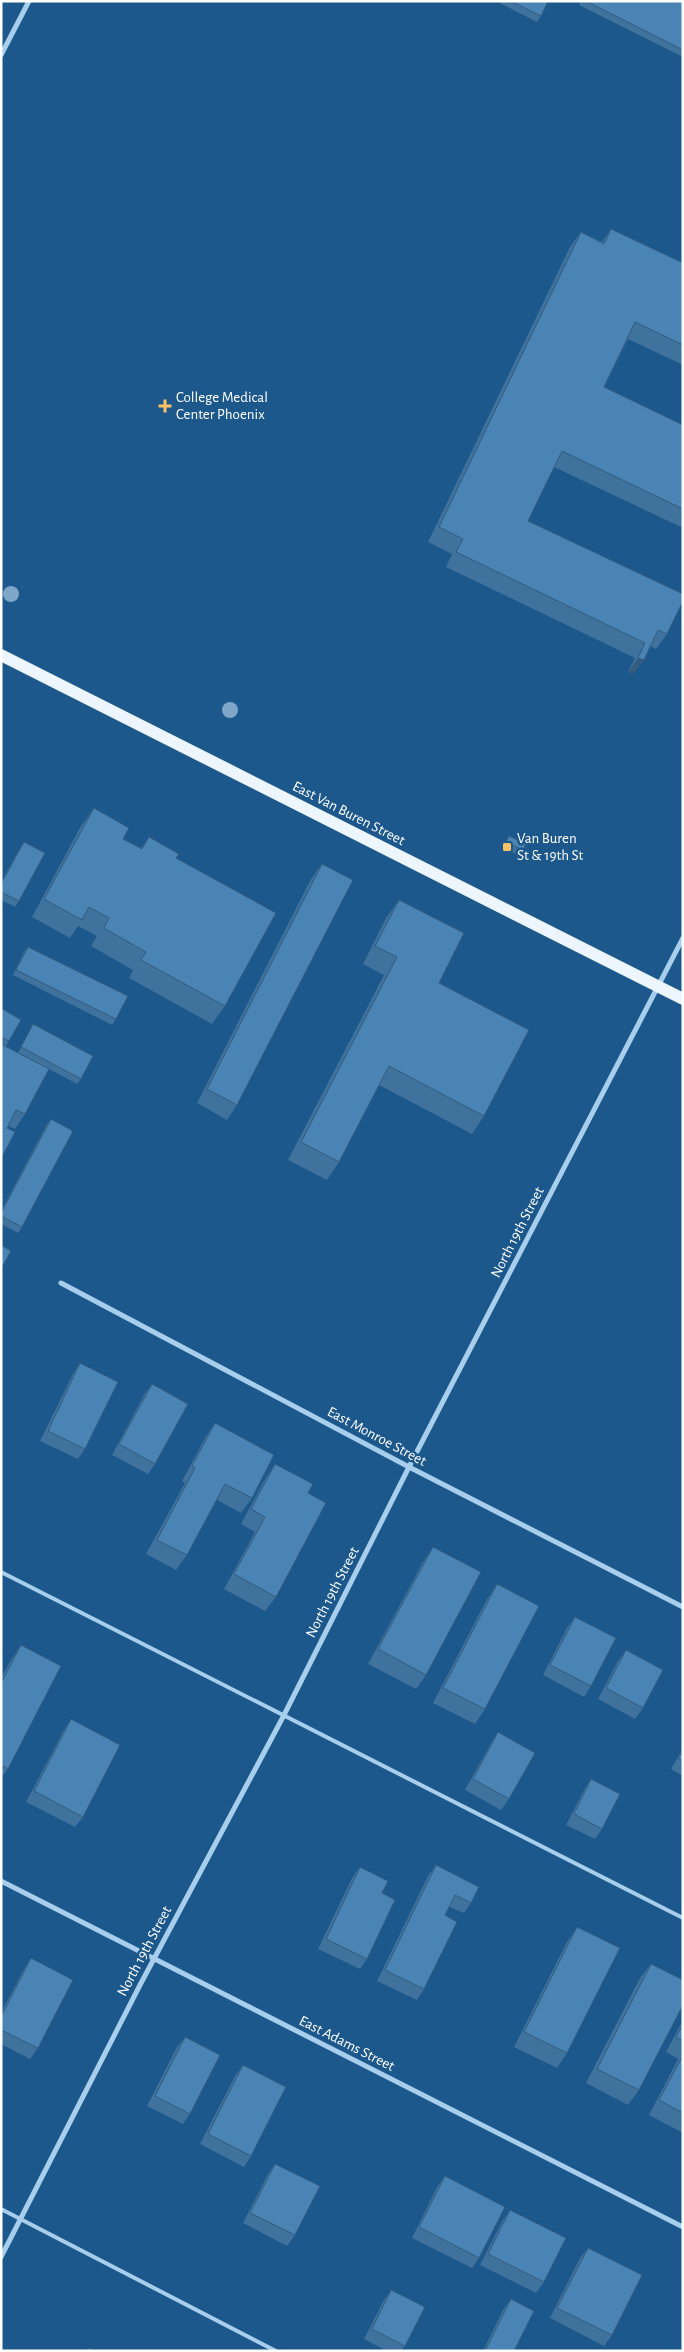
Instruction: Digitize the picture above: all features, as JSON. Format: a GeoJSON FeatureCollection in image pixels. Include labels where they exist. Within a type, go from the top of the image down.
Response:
{"type":"FeatureCollection","features":[{"type":"Feature","properties":{"kind":"main road","name":"East Van Buren Street"},"geometry":{"type":"LineString","coordinates":[[1,655],[683,999]]}},
{"type":"Feature","properties":{"kind":"street"},"geometry":{"type":"LineString","coordinates":[[1,55],[29,1]]}},
{"type":"Feature","properties":{"kind":"street","name":"North 19th Street"},"geometry":{"type":"LineString","coordinates":[[1,2257],[154,1959],[283,1717],[409,1467],[683,938]]}},
{"type":"Feature","properties":{"kind":"street","name":"East Monroe Street"},"geometry":{"type":"LineString","coordinates":[[61,1283],[409,1467],[683,1607]]}},
{"type":"Feature","properties":{"kind":"street","name":"East Adams Street"},"geometry":{"type":"LineString","coordinates":[[1,1881],[683,2226]]}},
{"type":"Feature","properties":{"kind":"lane"},"geometry":{"type":"LineString","coordinates":[[1,1572],[283,1717],[683,1918]]}},
{"type":"Feature","properties":{"kind":"lane"},"geometry":{"type":"LineString","coordinates":[[1,2209],[276,2351]]}},
{"type":"Feature","properties":{"kind":"building"},"geometry":{"type":"Polygon","coordinates":[[[511,1],[548,1],[541,16],[511,1]]]}},
{"type":"Feature","properties":{"kind":"building"},"geometry":{"type":"Polygon","coordinates":[[[586,1],[683,1],[683,50],[586,1]]]}},
{"type":"Feature","properties":{"kind":"building"},"geometry":{"type":"Polygon","coordinates":[[[611,229],[683,263],[683,345],[635,322],[604,387],[683,425],[683,509],[562,451],[528,521],[683,594],[683,601],[667,634],[658,630],[644,660],[638,658],[645,643],[456,552],[463,539],[439,527],[581,232],[604,244],[611,229]]]}},
{"type":"Feature","properties":{"kind":"building"},"geometry":{"type":"Polygon","coordinates":[[[94,808],[129,828],[123,839],[142,849],[149,837],[179,854],[176,858],[276,913],[225,1006],[141,960],[146,952],[104,928],[109,918],[89,907],[82,920],[44,899],[94,808]]]}},
{"type":"Feature","properties":{"kind":"building"},"geometry":{"type":"Polygon","coordinates":[[[509,836],[526,844],[523,850],[506,842],[509,836]]]}},
{"type":"Feature","properties":{"kind":"building"},"geometry":{"type":"Polygon","coordinates":[[[24,842],[45,853],[19,901],[1,892],[1,884],[24,842]]]}},
{"type":"Feature","properties":{"kind":"building"},"geometry":{"type":"Polygon","coordinates":[[[322,864],[353,880],[237,1105],[207,1089],[322,864]]]}},
{"type":"Feature","properties":{"kind":"building"},"geometry":{"type":"Polygon","coordinates":[[[399,900],[464,933],[439,983],[529,1030],[484,1116],[389,1066],[339,1162],[301,1142],[397,957],[375,946],[399,900]]]}},
{"type":"Feature","properties":{"kind":"building"},"geometry":{"type":"Polygon","coordinates":[[[28,947],[128,996],[116,1019],[16,970],[28,947]]]}},
{"type":"Feature","properties":{"kind":"building"},"geometry":{"type":"Polygon","coordinates":[[[1,1008],[21,1020],[9,1041],[1,1037],[1,1008]]]}},
{"type":"Feature","properties":{"kind":"building"},"geometry":{"type":"Polygon","coordinates":[[[33,1024],[93,1056],[81,1079],[21,1047],[33,1024]]]}},
{"type":"Feature","properties":{"kind":"building"},"geometry":{"type":"Polygon","coordinates":[[[1,1044],[49,1069],[25,1114],[16,1110],[7,1128],[15,1132],[1,1159],[1,1044]]]}},
{"type":"Feature","properties":{"kind":"building"},"geometry":{"type":"Polygon","coordinates":[[[51,1119],[73,1131],[22,1227],[1,1216],[1,1213],[51,1119]]]}},
{"type":"Feature","properties":{"kind":"building"},"geometry":{"type":"Polygon","coordinates":[[[1,1245],[11,1251],[1,1269],[1,1245]]]}},
{"type":"Feature","properties":{"kind":"building"},"geometry":{"type":"Polygon","coordinates":[[[80,1363],[118,1382],[85,1449],[48,1431],[80,1363]]]}},
{"type":"Feature","properties":{"kind":"building"},"geometry":{"type":"Polygon","coordinates":[[[152,1384],[188,1404],[155,1464],[119,1444],[152,1384]]]}},
{"type":"Feature","properties":{"kind":"building"},"geometry":{"type":"Polygon","coordinates":[[[215,1423],[274,1455],[252,1498],[225,1484],[187,1555],[157,1540],[195,1468],[192,1466],[215,1423]]]}},
{"type":"Feature","properties":{"kind":"building"},"geometry":{"type":"Polygon","coordinates":[[[275,1464],[313,1484],[308,1493],[326,1503],[276,1597],[234,1574],[265,1517],[251,1509],[275,1464]]]}},
{"type":"Feature","properties":{"kind":"building"},"geometry":{"type":"Polygon","coordinates":[[[433,1547],[481,1572],[426,1675],[378,1649],[433,1547]]]}},
{"type":"Feature","properties":{"kind":"building"},"geometry":{"type":"Polygon","coordinates":[[[497,1584],[539,1606],[485,1709],[443,1688],[497,1584]]]}},
{"type":"Feature","properties":{"kind":"building"},"geometry":{"type":"Polygon","coordinates":[[[575,1617],[616,1638],[591,1686],[550,1665],[575,1617]]]}},
{"type":"Feature","properties":{"kind":"building"},"geometry":{"type":"Polygon","coordinates":[[[21,1645],[61,1666],[8,1769],[1,1765],[1,1683],[21,1645]]]}},
{"type":"Feature","properties":{"kind":"building"},"geometry":{"type":"Polygon","coordinates":[[[626,1650],[663,1670],[643,1708],[606,1688],[626,1650]]]}},
{"type":"Feature","properties":{"kind":"building"},"geometry":{"type":"Polygon","coordinates":[[[71,1719],[120,1745],[83,1817],[34,1791],[71,1719]]]}},
{"type":"Feature","properties":{"kind":"building"},"geometry":{"type":"Polygon","coordinates":[[[498,1732],[535,1753],[509,1799],[473,1779],[498,1732]]]}},
{"type":"Feature","properties":{"kind":"building"},"geometry":{"type":"Polygon","coordinates":[[[683,1750],[683,1761],[678,1759],[683,1750]]]}},
{"type":"Feature","properties":{"kind":"building"},"geometry":{"type":"Polygon","coordinates":[[[591,1779],[620,1794],[602,1829],[574,1814],[591,1779]]]}},
{"type":"Feature","properties":{"kind":"building"},"geometry":{"type":"Polygon","coordinates":[[[436,1865],[479,1887],[471,1903],[455,1895],[445,1915],[457,1922],[424,1989],[385,1970],[436,1865]]]}},
{"type":"Feature","properties":{"kind":"building"},"geometry":{"type":"Polygon","coordinates":[[[360,1867],[388,1881],[382,1893],[395,1900],[367,1959],[326,1939],[360,1867]]]}},
{"type":"Feature","properties":{"kind":"building"},"geometry":{"type":"Polygon","coordinates":[[[577,1927],[620,1948],[567,2053],[524,2032],[577,1927]]]}},
{"type":"Feature","properties":{"kind":"building"},"geometry":{"type":"Polygon","coordinates":[[[31,1958],[73,1980],[38,2048],[1,2030],[1,2017],[31,1958]]]}},
{"type":"Feature","properties":{"kind":"building"},"geometry":{"type":"Polygon","coordinates":[[[651,1964],[683,1980],[683,2005],[639,2090],[597,2069],[651,1964]]]}},
{"type":"Feature","properties":{"kind":"building"},"geometry":{"type":"Polygon","coordinates":[[[683,2024],[683,2041],[676,2037],[683,2024]]]}},
{"type":"Feature","properties":{"kind":"building"},"geometry":{"type":"Polygon","coordinates":[[[185,2037],[220,2055],[190,2114],[155,2096],[185,2037]]]}},
{"type":"Feature","properties":{"kind":"building"},"geometry":{"type":"Polygon","coordinates":[[[683,2055],[683,2113],[659,2100],[683,2055]]]}},
{"type":"Feature","properties":{"kind":"building"},"geometry":{"type":"Polygon","coordinates":[[[243,2065],[286,2087],[251,2156],[208,2134],[243,2065]]]}},
{"type":"Feature","properties":{"kind":"building"},"geometry":{"type":"Polygon","coordinates":[[[275,2164],[320,2186],[295,2235],[250,2213],[275,2164]]]}},
{"type":"Feature","properties":{"kind":"building"},"geometry":{"type":"Polygon","coordinates":[[[445,2176],[505,2207],[479,2258],[419,2227],[445,2176]]]}},
{"type":"Feature","properties":{"kind":"building"},"geometry":{"type":"Polygon","coordinates":[[[510,2210],[566,2238],[544,2282],[488,2254],[510,2210]]]}},
{"type":"Feature","properties":{"kind":"building"},"geometry":{"type":"Polygon","coordinates":[[[588,2248],[642,2275],[612,2335],[557,2308],[588,2248]]]}},
{"type":"Feature","properties":{"kind":"building"},"geometry":{"type":"Polygon","coordinates":[[[391,2290],[425,2307],[405,2346],[372,2329],[391,2290]]]}},
{"type":"Feature","properties":{"kind":"building"},"geometry":{"type":"Polygon","coordinates":[[[511,2299],[534,2311],[514,2351],[485,2351],[511,2299]]]}},
{"type":"Feature","properties":{"kind":"place","name":"College Medical Center Phoenix"},"geometry":{"type":"Point","coordinates":[165,406]}},
{"type":"Feature","properties":{"kind":"place","name":"Van Buren St & 19th St"},"geometry":{"type":"Point","coordinates":[507,847]}}]}
